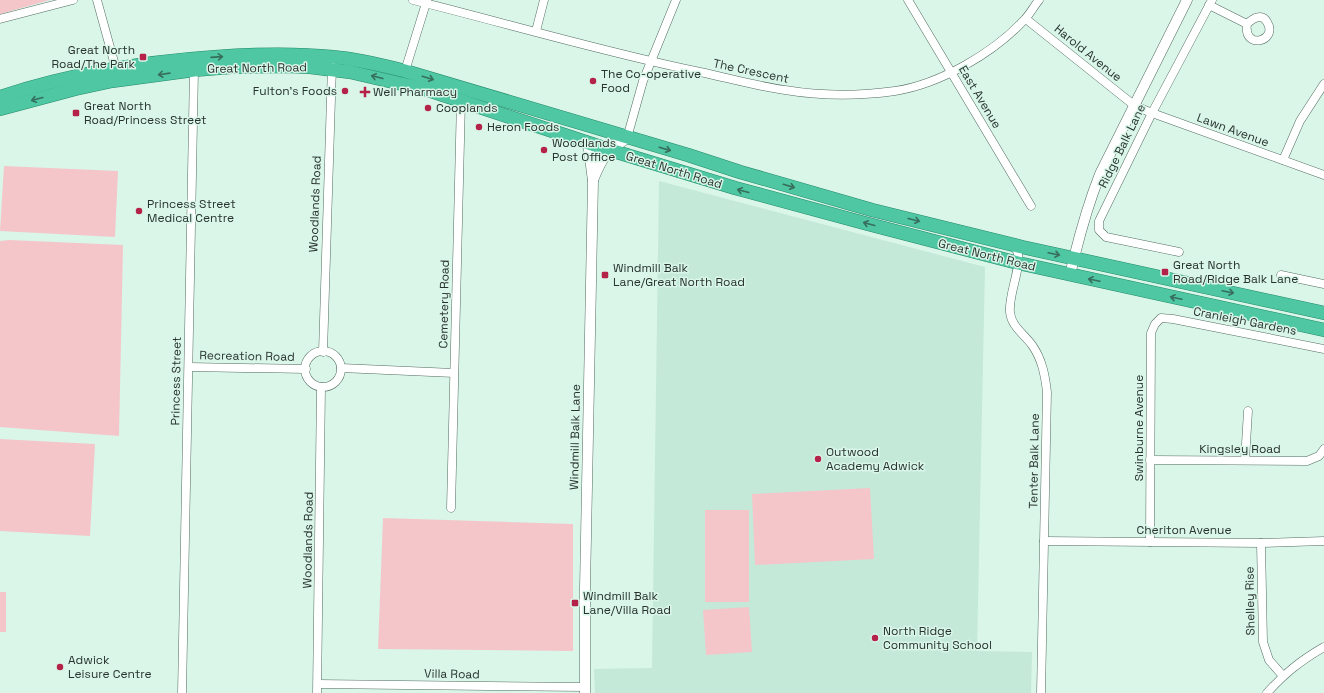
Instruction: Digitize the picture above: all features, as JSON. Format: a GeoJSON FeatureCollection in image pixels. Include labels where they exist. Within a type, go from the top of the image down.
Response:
{"type":"FeatureCollection","features":[{"type":"Feature","properties":{"kind":"highway","name":"Great North Road"},"geometry":{"type":"LineString","coordinates":[[0,97],[73,77],[116,69],[194,58],[288,54],[332,63],[370,76],[428,90],[610,150],[735,188],[1018,264],[1324,330]]}},
{"type":"Feature","properties":{"kind":"highway","name":"Great North Road"},"geometry":{"type":"LineString","coordinates":[[0,109],[68,90],[112,81],[194,70],[265,65],[310,67],[332,63],[361,61],[405,71],[688,155],[740,172],[872,210],[1035,250],[1324,313]]}},
{"type":"Feature","properties":{"kind":"street"},"geometry":{"type":"LineString","coordinates":[[0,19],[73,0]]}},
{"type":"Feature","properties":{"kind":"street"},"geometry":{"type":"LineString","coordinates":[[97,0],[116,69]]}},
{"type":"Feature","properties":{"kind":"street","name":"The Crescent"},"geometry":{"type":"LineString","coordinates":[[413,0],[427,2],[651,62],[785,90],[829,95],[896,91],[923,84],[952,72],[979,57],[1006,37],[1026,18],[1039,0]]}},
{"type":"Feature","properties":{"kind":"street"},"geometry":{"type":"LineString","coordinates":[[536,31],[544,0]]}},
{"type":"Feature","properties":{"kind":"street"},"geometry":{"type":"LineString","coordinates":[[610,150],[627,138],[643,81],[676,0]]}},
{"type":"Feature","properties":{"kind":"street","name":"East Avenue"},"geometry":{"type":"LineString","coordinates":[[908,0],[1031,206]]}},
{"type":"Feature","properties":{"kind":"street","name":"Ridge Balk Lane"},"geometry":{"type":"LineString","coordinates":[[1070,275],[1080,230],[1100,174],[1187,0]]}},
{"type":"Feature","properties":{"kind":"street"},"geometry":{"type":"LineString","coordinates":[[405,71],[427,2]]}},
{"type":"Feature","properties":{"kind":"street"},"geometry":{"type":"LineString","coordinates":[[1210,2],[1247,24]]}},
{"type":"Feature","properties":{"kind":"street","name":"Ridge Balk Lane"},"geometry":{"type":"LineString","coordinates":[[1179,252],[1106,236],[1099,230],[1100,221],[1152,114],[1210,2]]}},
{"type":"Feature","properties":{"kind":"street","name":"Harold Avenue"},"geometry":{"type":"LineString","coordinates":[[1026,18],[1135,106]]}},
{"type":"Feature","properties":{"kind":"street","name":"Woodlands Road"},"geometry":{"type":"LineString","coordinates":[[323,352],[332,63]]}},
{"type":"Feature","properties":{"kind":"street","name":"Princess Street"},"geometry":{"type":"LineString","coordinates":[[182,693],[194,70]]}},
{"type":"Feature","properties":{"kind":"street"},"geometry":{"type":"LineString","coordinates":[[1283,160],[1300,121],[1324,84]]}},
{"type":"Feature","properties":{"kind":"street","name":"Cemetery Road"},"geometry":{"type":"LineString","coordinates":[[451,508],[461,100]]}},
{"type":"Feature","properties":{"kind":"street","name":"Lawn Avenue"},"geometry":{"type":"LineString","coordinates":[[1135,106],[1152,114],[1324,175]]}},
{"type":"Feature","properties":{"kind":"street","name":"Windmill Balk Lane"},"geometry":{"type":"LineString","coordinates":[[585,690],[585,588],[593,181],[588,142]]}},
{"type":"Feature","properties":{"kind":"street","name":"Windmill Balk Lane"},"geometry":{"type":"LineString","coordinates":[[593,181],[601,162],[610,150]]}},
{"type":"Feature","properties":{"kind":"street","name":"Tenter Balk Lane"},"geometry":{"type":"LineString","coordinates":[[1011,244],[1017,251],[1018,264],[1009,304],[1010,314],[1015,327],[1031,344],[1038,356],[1045,373],[1047,392],[1041,693]]}},
{"type":"Feature","properties":{"kind":"street"},"geometry":{"type":"LineString","coordinates":[[1018,264],[1035,250]]}},
{"type":"Feature","properties":{"kind":"street"},"geometry":{"type":"LineString","coordinates":[[1281,276],[1324,284]]}},
{"type":"Feature","properties":{"kind":"street","name":"Cranleigh Gardens"},"geometry":{"type":"LineString","coordinates":[[1161,318],[1173,319],[1324,349]]}},
{"type":"Feature","properties":{"kind":"street","name":"Swinburne Avenue"},"geometry":{"type":"LineString","coordinates":[[1150,542],[1151,333],[1155,324],[1161,318]]}},
{"type":"Feature","properties":{"kind":"street"},"geometry":{"type":"LineString","coordinates":[[323,352],[334,355],[338,359],[341,368],[340,374],[335,382],[330,386],[321,387],[312,383],[308,378],[306,369],[308,360],[317,353],[323,352]]}},
{"type":"Feature","properties":{"kind":"street","name":"Recreation Road"},"geometry":{"type":"LineString","coordinates":[[189,367],[306,369]]}},
{"type":"Feature","properties":{"kind":"street"},"geometry":{"type":"LineString","coordinates":[[341,368],[454,372]]}},
{"type":"Feature","properties":{"kind":"street","name":"Woodlands Road"},"geometry":{"type":"LineString","coordinates":[[318,689],[321,387]]}},
{"type":"Feature","properties":{"kind":"street"},"geometry":{"type":"LineString","coordinates":[[1245,460],[1248,411]]}},
{"type":"Feature","properties":{"kind":"street","name":"Kingsley Road"},"geometry":{"type":"LineString","coordinates":[[1150,460],[1307,461],[1319,456],[1324,449]]}},
{"type":"Feature","properties":{"kind":"street","name":"Cheriton Avenue"},"geometry":{"type":"LineString","coordinates":[[1044,541],[1261,543],[1324,541]]}},
{"type":"Feature","properties":{"kind":"street","name":"Shelley Rise"},"geometry":{"type":"LineString","coordinates":[[1261,543],[1263,642],[1269,660],[1283,676]]}},
{"type":"Feature","properties":{"kind":"street"},"geometry":{"type":"LineString","coordinates":[[1267,693],[1283,676],[1302,660],[1324,647]]}},
{"type":"Feature","properties":{"kind":"street","name":"Villa Road"},"geometry":{"type":"LineString","coordinates":[[318,689],[585,690]]}},
{"type":"Feature","properties":{"kind":"shaded area"},"geometry":{"type":"Polygon","coordinates":[[[0,0],[50,0],[0,14],[0,0]]]}},
{"type":"Feature","properties":{"kind":"shaded area"},"geometry":{"type":"Polygon","coordinates":[[[4,166],[118,171],[115,237],[0,231],[4,166]]]}},
{"type":"Feature","properties":{"kind":"shaded area","name":"Outwood Academy Adwick"},"geometry":{"type":"Polygon","coordinates":[[[659,181],[985,267],[977,651],[1032,652],[1031,693],[595,693],[594,669],[652,668],[659,181]]]}},
{"type":"Feature","properties":{"kind":"shaded area"},"geometry":{"type":"Polygon","coordinates":[[[9,240],[123,245],[119,436],[0,427],[0,241],[9,240]]]}},
{"type":"Feature","properties":{"kind":"shaded area"},"geometry":{"type":"Polygon","coordinates":[[[0,439],[95,444],[90,536],[0,531],[0,439]]]}},
{"type":"Feature","properties":{"kind":"shaded area"},"geometry":{"type":"Polygon","coordinates":[[[870,488],[874,559],[755,565],[752,494],[870,488]]]}},
{"type":"Feature","properties":{"kind":"shaded area"},"geometry":{"type":"Polygon","coordinates":[[[705,510],[749,510],[749,602],[705,602],[705,510]]]}},
{"type":"Feature","properties":{"kind":"shaded area"},"geometry":{"type":"Polygon","coordinates":[[[383,518],[573,524],[573,651],[378,649],[383,518]]]}},
{"type":"Feature","properties":{"kind":"shaded area"},"geometry":{"type":"Polygon","coordinates":[[[0,592],[6,592],[6,632],[0,632],[0,592]]]}},
{"type":"Feature","properties":{"kind":"shaded area"},"geometry":{"type":"Polygon","coordinates":[[[749,607],[752,652],[706,655],[703,610],[749,607]]]}},
{"type":"Feature","properties":{"kind":"place","name":"Great North Road/The Park"},"geometry":{"type":"Point","coordinates":[143,57]}},
{"type":"Feature","properties":{"kind":"place","name":"The Co-operative Food"},"geometry":{"type":"Point","coordinates":[593,81]}},
{"type":"Feature","properties":{"kind":"place","name":"Fulton's Foods"},"geometry":{"type":"Point","coordinates":[345,91]}},
{"type":"Feature","properties":{"kind":"place","name":"Well Pharmacy"},"geometry":{"type":"Point","coordinates":[365,92]}},
{"type":"Feature","properties":{"kind":"place","name":"Cooplands"},"geometry":{"type":"Point","coordinates":[428,108]}},
{"type":"Feature","properties":{"kind":"place","name":"Great North Road/Princess Street"},"geometry":{"type":"Point","coordinates":[76,113]}},
{"type":"Feature","properties":{"kind":"place","name":"Heron Foods"},"geometry":{"type":"Point","coordinates":[479,127]}},
{"type":"Feature","properties":{"kind":"place","name":"Woodlands Post Office"},"geometry":{"type":"Point","coordinates":[544,150]}},
{"type":"Feature","properties":{"kind":"place","name":"Princess Street Medical Centre"},"geometry":{"type":"Point","coordinates":[139,211]}},
{"type":"Feature","properties":{"kind":"place","name":"Great North Road/Ridge Balk Lane"},"geometry":{"type":"Point","coordinates":[1165,272]}},
{"type":"Feature","properties":{"kind":"place","name":"Windmill Balk Lane/Great North Road"},"geometry":{"type":"Point","coordinates":[605,275]}},
{"type":"Feature","properties":{"kind":"place","name":"Outwood Academy Adwick"},"geometry":{"type":"Point","coordinates":[818,459]}},
{"type":"Feature","properties":{"kind":"place","name":"Windmill Balk Lane/Villa Road"},"geometry":{"type":"Point","coordinates":[575,603]}},
{"type":"Feature","properties":{"kind":"place","name":"North Ridge Community School"},"geometry":{"type":"Point","coordinates":[875,638]}},
{"type":"Feature","properties":{"kind":"place","name":"Adwick Leisure Centre"},"geometry":{"type":"Point","coordinates":[60,667]}}]}
